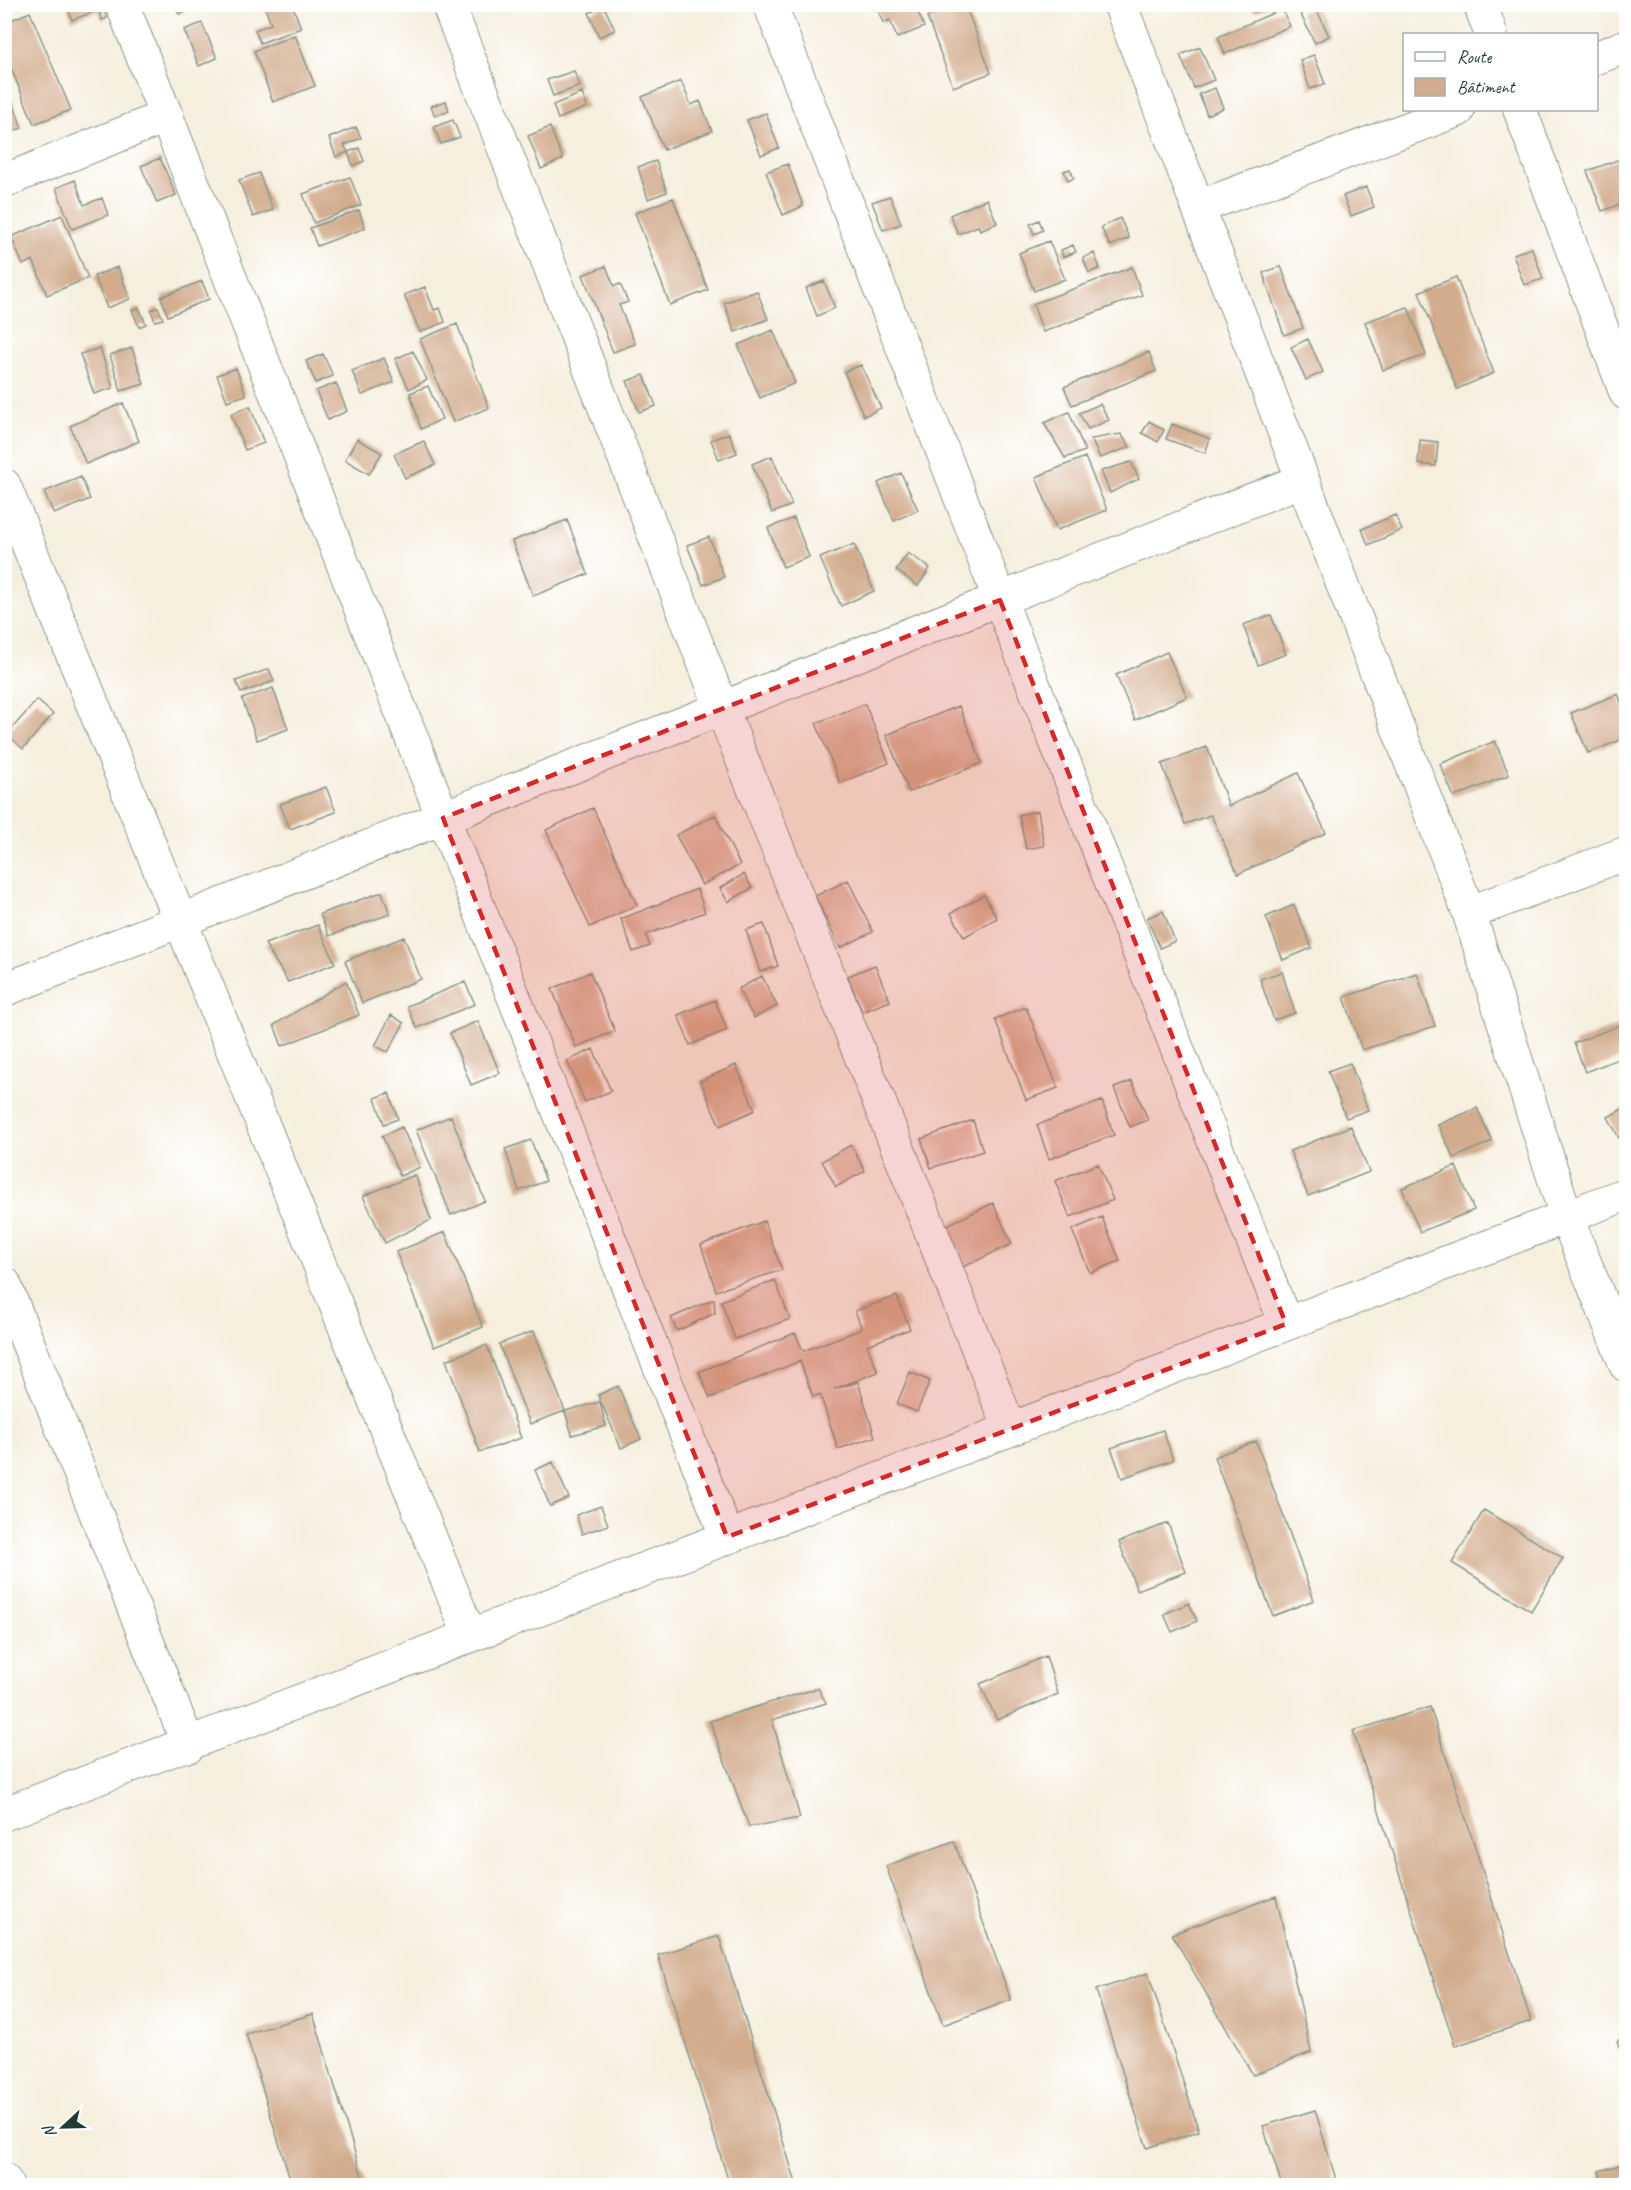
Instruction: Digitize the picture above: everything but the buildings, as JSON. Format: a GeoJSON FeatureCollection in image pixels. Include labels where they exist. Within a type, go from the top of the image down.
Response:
{"type":"FeatureCollection","features":[{"type":"Feature","properties":{"kind":"street"},"geometry":{"type":"LineString","coordinates":[[123,4],[727,1537]]}},
{"type":"Feature","properties":{"kind":"street"},"geometry":{"type":"LineString","coordinates":[[448,4],[722,709],[1010,1429]]}},
{"type":"Feature","properties":{"kind":"street"},"geometry":{"type":"LineString","coordinates":[[770,4],[1000,600],[1286,1324]]}},
{"type":"Feature","properties":{"kind":"street"},"geometry":{"type":"LineString","coordinates":[[1120,4],[1469,913],[1566,1216],[1626,1365]]}},
{"type":"Feature","properties":{"kind":"street"},"geometry":{"type":"LineString","coordinates":[[1480,4],[1491,33]]}},
{"type":"Feature","properties":{"kind":"street"},"geometry":{"type":"LineString","coordinates":[[1598,56],[1626,46]]}},
{"type":"Feature","properties":{"kind":"street"},"geometry":{"type":"LineString","coordinates":[[1198,207],[1455,111]]}},
{"type":"Feature","properties":{"kind":"street"},"geometry":{"type":"LineString","coordinates":[[1520,111],[1626,393]]}},
{"type":"Feature","properties":{"kind":"street"},"geometry":{"type":"LineString","coordinates":[[4,181],[167,116]]}},
{"type":"Feature","properties":{"kind":"street"},"geometry":{"type":"LineString","coordinates":[[4,990],[1303,480]]}},
{"type":"Feature","properties":{"kind":"street"},"geometry":{"type":"LineString","coordinates":[[4,485],[470,1636]]}},
{"type":"Feature","properties":{"kind":"street"},"geometry":{"type":"LineString","coordinates":[[1469,913],[1626,853]]}},
{"type":"Feature","properties":{"kind":"street"},"geometry":{"type":"LineString","coordinates":[[4,1814],[189,1746],[727,1537],[1626,1194]]}},
{"type":"Feature","properties":{"kind":"street"},"geometry":{"type":"LineString","coordinates":[[4,1283],[189,1746]]}},
{"type":"Feature","properties":{"kind":"street"},"geometry":{"type":"LineString","coordinates":[[4,2180],[7,2186]]}},
{"type":"Feature","properties":{"kind":"highlighted area"},"geometry":{"type":"Polygon","coordinates":[[[1000,600],[1286,1324],[727,1537],[443,818],[1000,600]]]}}]}
